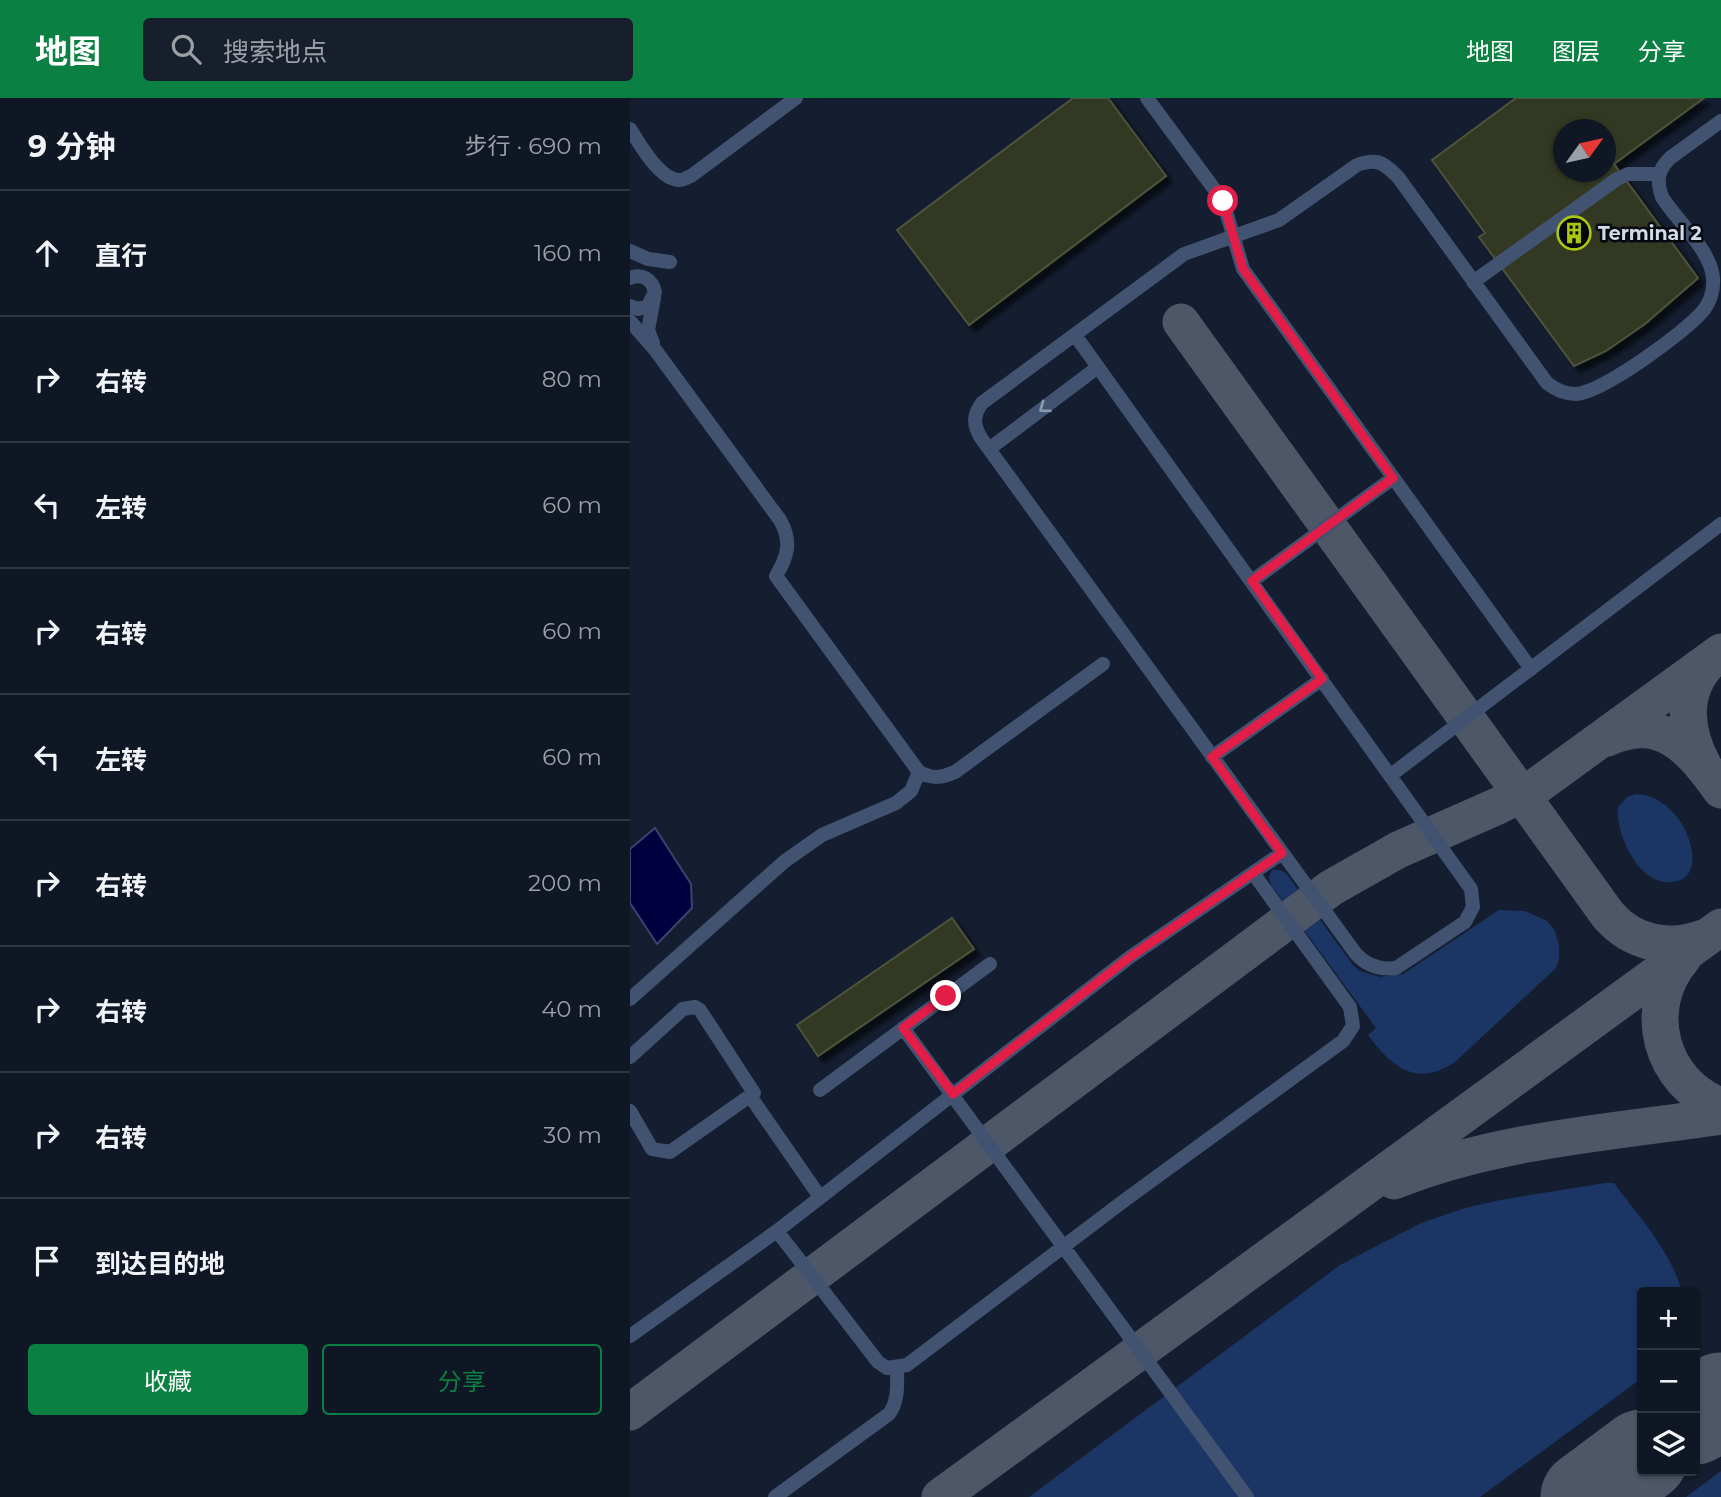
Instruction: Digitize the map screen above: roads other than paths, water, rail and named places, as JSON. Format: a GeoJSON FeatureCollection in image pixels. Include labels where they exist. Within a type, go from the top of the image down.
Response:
{"type":"FeatureCollection","features":[{"type":"Feature","properties":{"kind":"lane"},"geometry":{"type":"LineString","coordinates":[[630,129],[657,167],[668,176],[679,180],[691,176],[796,98]]}},
{"type":"Feature","properties":{"kind":"lane"},"geometry":{"type":"LineString","coordinates":[[1147,98],[1223,201],[1243,269],[1531,669]]}},
{"type":"Feature","properties":{"kind":"lane"},"geometry":{"type":"LineString","coordinates":[[1075,335],[1471,889],[1473,907],[1459,928],[1396,968],[1370,966],[1356,954],[989,449],[976,429],[976,411],[982,402],[1184,254],[1279,220],[1357,165],[1370,160],[1381,163],[1398,177],[1542,377],[1556,390],[1579,394],[1615,378],[1685,328],[1702,312],[1713,292],[1714,279],[1706,256],[1662,197],[1658,174],[1670,158],[1721,121]]}},
{"type":"Feature","properties":{"kind":"lane"},"geometry":{"type":"LineString","coordinates":[[1473,282],[1617,179],[1628,174],[1658,174]]}},
{"type":"Feature","properties":{"kind":"lane"},"geometry":{"type":"LineString","coordinates":[[630,251],[648,259],[670,262]]}},
{"type":"Feature","properties":{"kind":"lane"},"geometry":{"type":"LineString","coordinates":[[630,260],[636,277],[651,282],[654,297],[648,330],[656,351]]}},
{"type":"Feature","properties":{"kind":"lane"},"geometry":{"type":"LineString","coordinates":[[630,306],[643,308],[648,306],[654,297]]}},
{"type":"Feature","properties":{"kind":"lane"},"geometry":{"type":"LineString","coordinates":[[630,321],[656,351],[787,533],[789,548],[776,576],[919,772],[939,778],[955,772],[1103,664]]}},
{"type":"Feature","properties":{"kind":"lane"},"geometry":{"type":"LineString","coordinates":[[989,449],[1098,367]]}},
{"type":"Feature","properties":{"kind":"lane"},"geometry":{"type":"LineString","coordinates":[[1252,581],[1393,478]]}},
{"type":"Feature","properties":{"kind":"lane"},"geometry":{"type":"LineString","coordinates":[[1391,775],[1721,524]]}},
{"type":"Feature","properties":{"kind":"lane"},"geometry":{"type":"LineString","coordinates":[[1212,757],[1322,679]]}},
{"type":"Feature","properties":{"kind":"lane"},"geometry":{"type":"LineString","coordinates":[[630,999],[785,861],[822,835],[896,803],[911,791],[919,772]]}},
{"type":"Feature","properties":{"kind":"lane"},"geometry":{"type":"LineString","coordinates":[[630,1336],[777,1231],[1130,957],[1282,853]]}},
{"type":"Feature","properties":{"kind":"lane"},"geometry":{"type":"LineString","coordinates":[[777,1231],[878,1362],[887,1368],[897,1368],[916,1361],[1064,1246],[1343,1041],[1353,1026],[1350,1007],[1253,873]]}},
{"type":"Feature","properties":{"kind":"lane"},"geometry":{"type":"LineString","coordinates":[[820,1090],[989,964]]}},
{"type":"Feature","properties":{"kind":"lane"},"geometry":{"type":"LineString","coordinates":[[630,1057],[683,1009],[695,1007],[700,1010],[754,1093],[670,1152],[652,1149],[630,1111]]}},
{"type":"Feature","properties":{"kind":"lane"},"geometry":{"type":"LineString","coordinates":[[903,1028],[1247,1497]]}},
{"type":"Feature","properties":{"kind":"lane"},"geometry":{"type":"LineString","coordinates":[[750,1096],[820,1197]]}},
{"type":"Feature","properties":{"kind":"lane"},"geometry":{"type":"LineString","coordinates":[[775,1497],[889,1414],[897,1397],[897,1368]]}},
{"type":"Feature","properties":{"kind":"place","name":"Terminal 2"},"geometry":{"type":"Point","coordinates":[1574,233]}}]}
